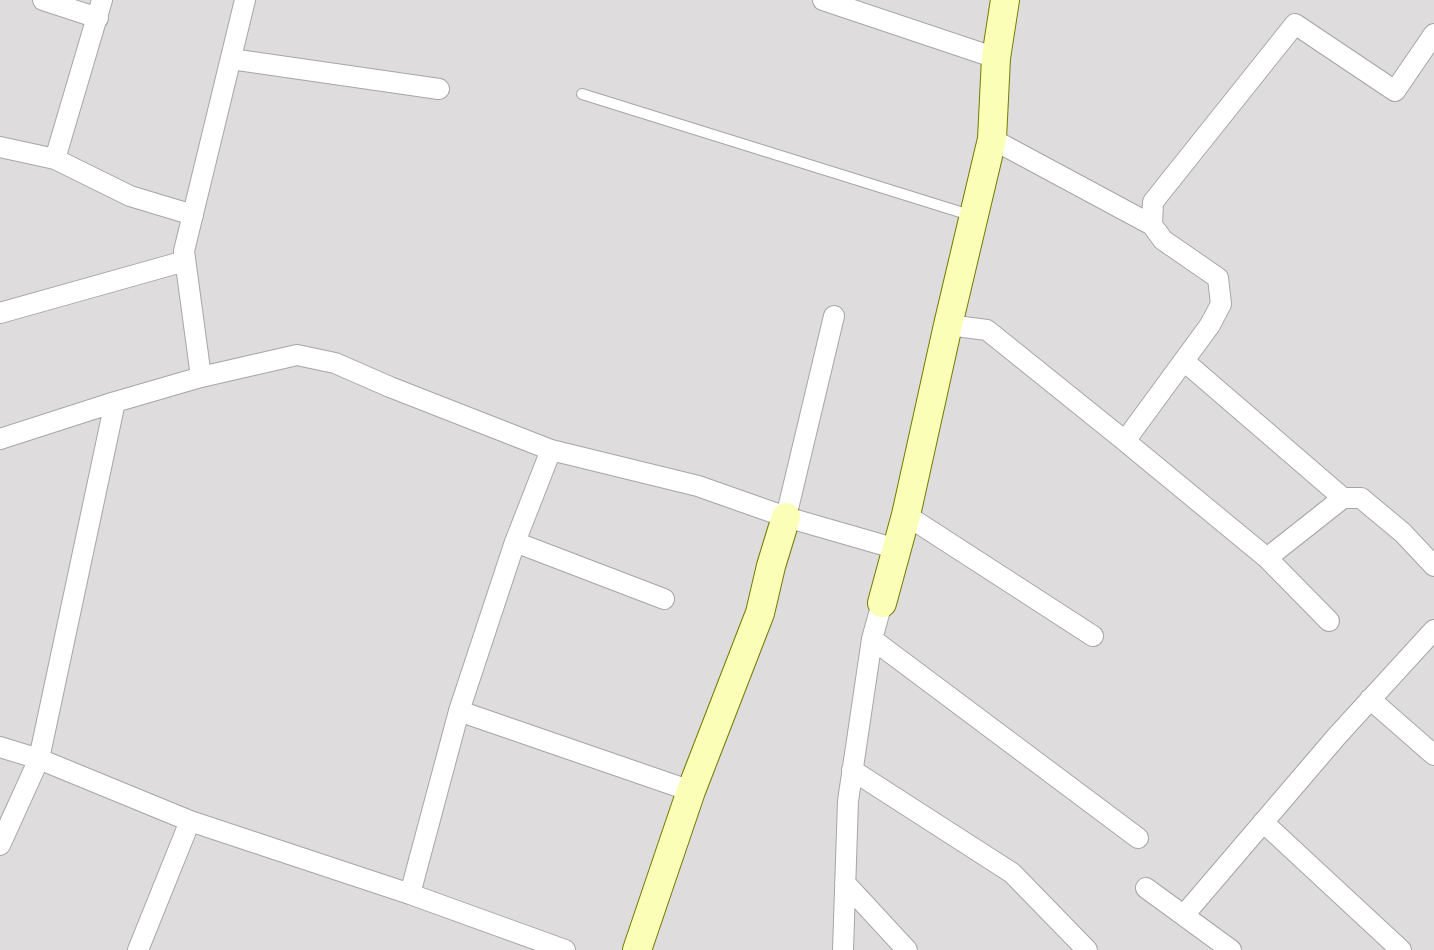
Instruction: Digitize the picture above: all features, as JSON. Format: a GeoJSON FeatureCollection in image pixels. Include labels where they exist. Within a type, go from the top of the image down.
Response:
{"type":"FeatureCollection","features":[{"type":"Feature","properties":{"kind":"street"},"geometry":{"type":"LineString","coordinates":[[43,0],[100,9],[55,160]]}},
{"type":"Feature","properties":{"kind":"street"},"geometry":{"type":"LineString","coordinates":[[201,377],[184,251],[246,0]]}},
{"type":"Feature","properties":{"kind":"street"},"geometry":{"type":"LineString","coordinates":[[823,0],[996,58]]}},
{"type":"Feature","properties":{"kind":"street"},"geometry":{"type":"LineString","coordinates":[[843,950],[848,801],[872,640],[906,515],[992,139],[996,58],[1005,0]]}},
{"type":"Feature","properties":{"kind":"street"},"geometry":{"type":"LineString","coordinates":[[1152,224],[1153,202],[1295,24],[1395,91],[1434,34]]}},
{"type":"Feature","properties":{"kind":"street"},"geometry":{"type":"LineString","coordinates":[[231,59],[439,89]]}},
{"type":"Feature","properties":{"kind":"street"},"geometry":{"type":"LineString","coordinates":[[992,139],[1152,224],[1163,240],[1218,278],[1221,304],[1210,325],[1125,440]]}},
{"type":"Feature","properties":{"kind":"street"},"geometry":{"type":"LineString","coordinates":[[0,147],[55,160],[130,196],[193,215]]}},
{"type":"Feature","properties":{"kind":"street"},"geometry":{"type":"LineString","coordinates":[[0,313],[185,261]]}},
{"type":"Feature","properties":{"kind":"street"},"geometry":{"type":"LineString","coordinates":[[637,950],[691,791],[760,613],[771,566],[786,517],[834,316]]}},
{"type":"Feature","properties":{"kind":"street"},"geometry":{"type":"LineString","coordinates":[[948,325],[987,330],[1125,440],[1267,558],[1330,621]]}},
{"type":"Feature","properties":{"kind":"street"},"geometry":{"type":"LineString","coordinates":[[0,438],[201,377],[297,355],[335,363],[390,387],[551,450],[698,486],[786,517],[897,549]]}},
{"type":"Feature","properties":{"kind":"street"},"geometry":{"type":"LineString","coordinates":[[1184,360],[1343,498]]}},
{"type":"Feature","properties":{"kind":"street"},"geometry":{"type":"LineString","coordinates":[[1,838],[39,759],[115,402]]}},
{"type":"Feature","properties":{"kind":"street"},"geometry":{"type":"LineString","coordinates":[[410,894],[459,711],[515,542],[551,450]]}},
{"type":"Feature","properties":{"kind":"street"},"geometry":{"type":"LineString","coordinates":[[1267,558],[1343,498],[1361,498],[1403,533],[1434,566]]}},
{"type":"Feature","properties":{"kind":"street"},"geometry":{"type":"LineString","coordinates":[[906,515],[1093,636]]}},
{"type":"Feature","properties":{"kind":"street"},"geometry":{"type":"LineString","coordinates":[[515,542],[664,599]]}},
{"type":"Feature","properties":{"kind":"street"},"geometry":{"type":"LineString","coordinates":[[1184,915],[1337,736],[1434,630]]}},
{"type":"Feature","properties":{"kind":"street"},"geometry":{"type":"LineString","coordinates":[[872,640],[1138,838]]}},
{"type":"Feature","properties":{"kind":"street"},"geometry":{"type":"LineString","coordinates":[[1370,699],[1434,755]]}},
{"type":"Feature","properties":{"kind":"street"},"geometry":{"type":"LineString","coordinates":[[459,711],[691,791]]}},
{"type":"Feature","properties":{"kind":"street"},"geometry":{"type":"LineString","coordinates":[[0,747],[39,759],[190,821],[410,894],[565,950]]}},
{"type":"Feature","properties":{"kind":"street"},"geometry":{"type":"LineString","coordinates":[[852,770],[1012,873],[1088,950]]}},
{"type":"Feature","properties":{"kind":"street"},"geometry":{"type":"LineString","coordinates":[[138,950],[190,821]]}},
{"type":"Feature","properties":{"kind":"street"},"geometry":{"type":"LineString","coordinates":[[1263,822],[1401,950]]}},
{"type":"Feature","properties":{"kind":"street"},"geometry":{"type":"LineString","coordinates":[[845,882],[906,950]]}},
{"type":"Feature","properties":{"kind":"street"},"geometry":{"type":"LineString","coordinates":[[1146,888],[1230,950]]}},
{"type":"Feature","properties":{"kind":"lane"},"geometry":{"type":"LineString","coordinates":[[582,94],[974,216]]}},
{"type":"Feature","properties":{"kind":"shaded area"},"geometry":{"type":"Polygon","coordinates":[[[0,0],[1434,0],[1434,950],[0,950],[0,0]]]}}]}
